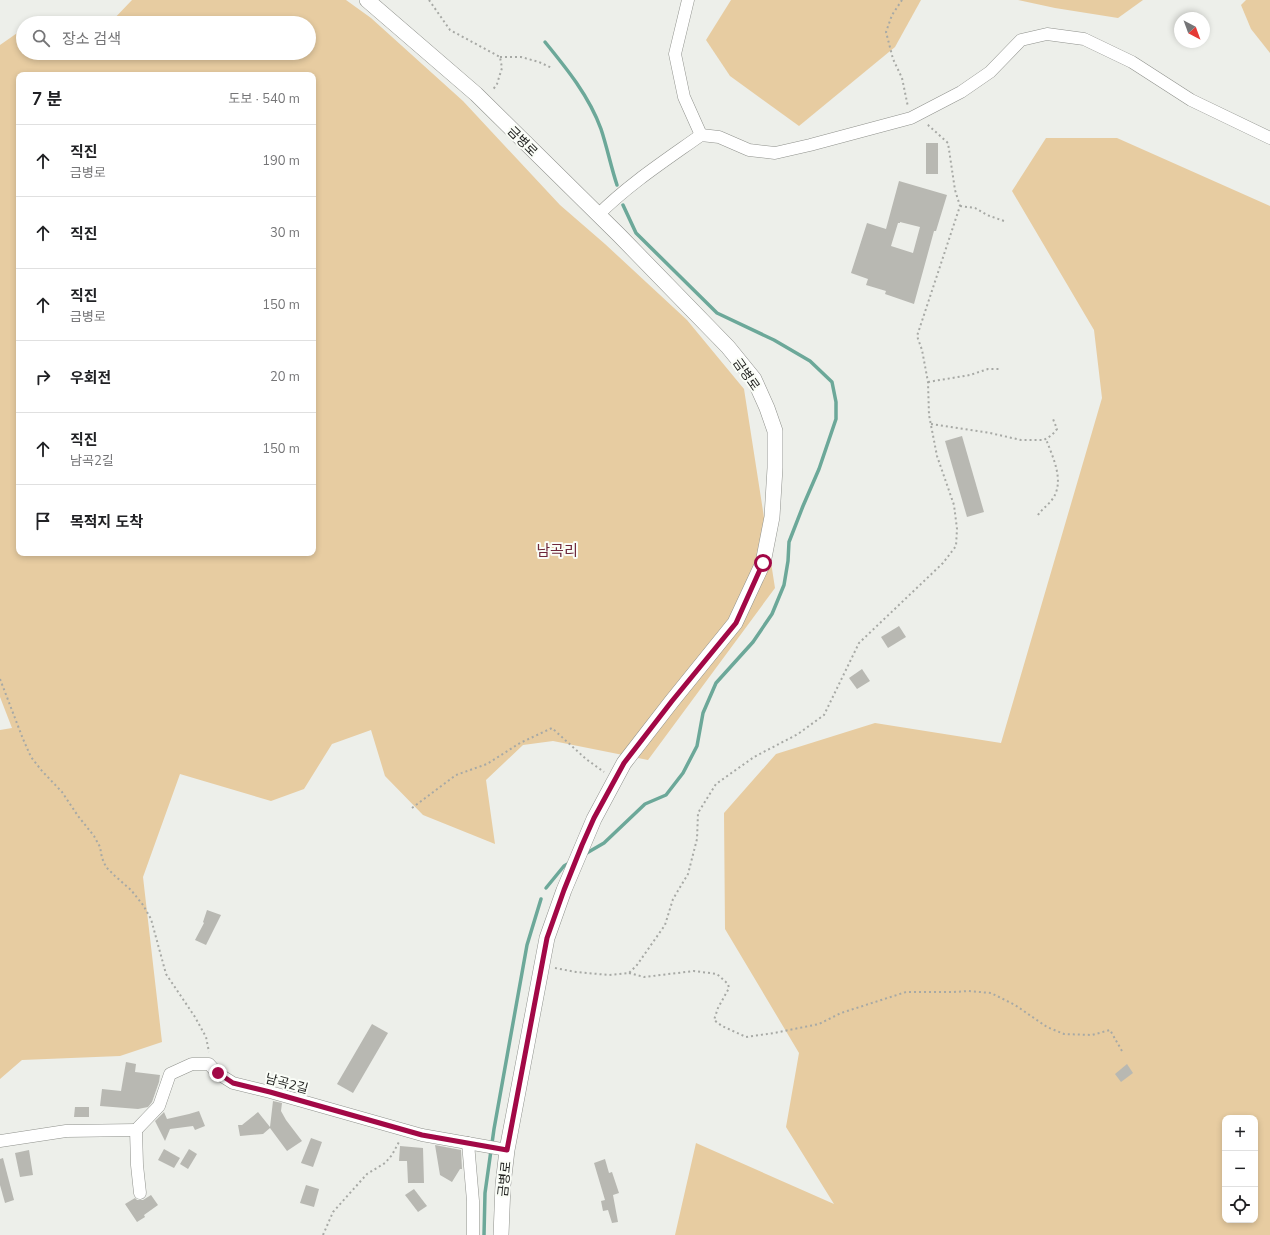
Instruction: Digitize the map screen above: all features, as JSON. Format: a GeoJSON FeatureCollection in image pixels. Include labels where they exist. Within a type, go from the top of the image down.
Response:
{"type":"FeatureCollection","features":[{"type":"Feature","properties":{"kind":"street","name":"금병로"},"geometry":{"type":"LineString","coordinates":[[367,0],[485,103],[619,235],[728,347],[754,379],[775,431],[775,468],[772,517],[763,563],[736,623],[672,701],[624,763],[614,780],[582,845],[547,938],[505,1150],[501,1235]]}},
{"type":"Feature","properties":{"kind":"street"},"geometry":{"type":"LineString","coordinates":[[688,0],[675,54],[684,97],[701,135]]}},
{"type":"Feature","properties":{"kind":"street"},"geometry":{"type":"LineString","coordinates":[[598,215],[614,200],[701,135],[719,137],[749,150],[775,153],[911,118],[961,92],[990,72],[1022,40],[1047,34],[1084,39],[1132,62],[1191,100],[1270,138]]}},
{"type":"Feature","properties":{"kind":"street"},"geometry":{"type":"LineString","coordinates":[[0,1141],[66,1131],[136,1130],[159,1106],[170,1074],[192,1064],[209,1064]]}},
{"type":"Feature","properties":{"kind":"street","name":"남곡2길"},"geometry":{"type":"LineString","coordinates":[[209,1064],[218,1073],[233,1083],[422,1135],[505,1150]]}},
{"type":"Feature","properties":{"kind":"street"},"geometry":{"type":"LineString","coordinates":[[136,1130],[137,1165],[140,1193]]}},
{"type":"Feature","properties":{"kind":"street"},"geometry":{"type":"LineString","coordinates":[[473,1235],[474,1144]]}},
{"type":"Feature","properties":{"kind":"path"},"geometry":{"type":"LineString","coordinates":[[429,0],[450,30],[500,57],[521,57],[539,62],[552,68]]}},
{"type":"Feature","properties":{"kind":"path"},"geometry":{"type":"LineString","coordinates":[[629,973],[637,965],[665,925],[673,899],[688,874],[697,838],[698,813],[716,784],[754,757],[798,734],[824,715],[859,643],[943,563],[956,546],[957,528],[954,505],[937,456],[929,415],[928,382],[922,350],[917,336],[960,206],[954,190],[948,143],[928,125],[911,118],[902,78],[893,59],[886,32],[892,15],[902,0]]}},
{"type":"Feature","properties":{"kind":"path"},"geometry":{"type":"LineString","coordinates":[[485,103],[497,84],[502,68],[500,57]]}},
{"type":"Feature","properties":{"kind":"path"},"geometry":{"type":"LineString","coordinates":[[960,206],[975,208],[1004,221]]}},
{"type":"Feature","properties":{"kind":"path"},"geometry":{"type":"LineString","coordinates":[[928,382],[970,375],[988,369],[1001,369]]}},
{"type":"Feature","properties":{"kind":"path"},"geometry":{"type":"LineString","coordinates":[[931,424],[990,433],[1021,440],[1044,440],[1052,435],[1057,429],[1053,419]]}},
{"type":"Feature","properties":{"kind":"path"},"geometry":{"type":"LineString","coordinates":[[1038,515],[1051,501],[1058,487],[1058,476],[1046,439]]}},
{"type":"Feature","properties":{"kind":"path"},"geometry":{"type":"LineString","coordinates":[[0,679],[31,756],[42,771],[62,792],[94,836],[100,847],[102,858],[106,867],[131,890],[143,905],[151,919],[166,974],[195,1017],[206,1037],[209,1064]]}},
{"type":"Feature","properties":{"kind":"path"},"geometry":{"type":"LineString","coordinates":[[412,808],[456,775],[487,764],[520,743],[552,728],[586,759],[614,780]]}},
{"type":"Feature","properties":{"kind":"path"},"geometry":{"type":"LineString","coordinates":[[542,965],[576,972],[609,975],[629,973],[644,977],[694,971],[717,974],[728,984],[729,988],[718,1008],[714,1020],[722,1026],[746,1036],[774,1033],[819,1024],[841,1013],[906,992],[968,991],[991,993],[1015,1004],[1047,1027],[1064,1034],[1092,1035],[1110,1030],[1122,1051]]}},
{"type":"Feature","properties":{"kind":"path"},"geometry":{"type":"LineString","coordinates":[[323,1235],[332,1212],[367,1174],[385,1163],[392,1155],[406,1130]]}},
{"type":"Feature","properties":{"kind":"shaded area"},"geometry":{"type":"Polygon","coordinates":[[[132,0],[346,0],[371,18],[463,101],[560,205],[605,244],[687,320],[744,389],[775,588],[648,760],[553,741],[523,745],[486,780],[495,844],[423,815],[385,776],[371,730],[332,744],[304,789],[271,801],[180,774],[143,877],[162,1042],[120,1056],[22,1060],[0,1079],[0,730],[12,728],[0,697],[0,45],[16,34],[16,60],[316,60],[316,16],[117,16],[132,0]]]}},
{"type":"Feature","properties":{"kind":"shaded area"},"geometry":{"type":"Polygon","coordinates":[[[731,0],[921,0],[895,47],[799,126],[730,76],[706,40],[731,0]]]}},
{"type":"Feature","properties":{"kind":"shaded area"},"geometry":{"type":"Polygon","coordinates":[[[1018,0],[1143,0],[1118,18],[1055,8],[1018,0]]]}},
{"type":"Feature","properties":{"kind":"shaded area"},"geometry":{"type":"Polygon","coordinates":[[[1246,0],[1270,0],[1270,53],[1251,29],[1241,5],[1246,0]]]}},
{"type":"Feature","properties":{"kind":"shaded area"},"geometry":{"type":"Polygon","coordinates":[[[1046,138],[1117,138],[1270,206],[1270,1235],[675,1235],[696,1143],[834,1204],[786,1127],[799,1053],[725,929],[724,813],[776,754],[875,723],[1001,743],[1102,398],[1094,330],[1012,191],[1046,138]]]}},
{"type":"Feature","properties":{"kind":"building"},"geometry":{"type":"Polygon","coordinates":[[[926,143],[938,143],[938,174],[926,174],[926,143]]]}},
{"type":"Feature","properties":{"kind":"building"},"geometry":{"type":"Polygon","coordinates":[[[899,181],[947,195],[936,231],[934,231],[914,304],[885,294],[886,291],[866,285],[868,279],[851,273],[867,223],[886,229],[899,181]],[[900,222],[898,223],[891,246],[913,253],[920,227],[900,222]]]}},
{"type":"Feature","properties":{"kind":"building"},"geometry":{"type":"Polygon","coordinates":[[[962,436],[984,512],[967,517],[945,441],[962,436]]]}},
{"type":"Feature","properties":{"kind":"building"},"geometry":{"type":"Polygon","coordinates":[[[899,626],[906,637],[888,648],[881,637],[899,626]]]}},
{"type":"Feature","properties":{"kind":"building"},"geometry":{"type":"Polygon","coordinates":[[[862,669],[870,681],[857,689],[849,678],[862,669]]]}},
{"type":"Feature","properties":{"kind":"building"},"geometry":{"type":"Polygon","coordinates":[[[207,910],[221,915],[206,945],[195,940],[204,923],[207,910]]]}},
{"type":"Feature","properties":{"kind":"building"},"geometry":{"type":"Polygon","coordinates":[[[372,1024],[388,1033],[353,1093],[337,1084],[372,1024]]]}},
{"type":"Feature","properties":{"kind":"building"},"geometry":{"type":"Polygon","coordinates":[[[126,1062],[136,1064],[135,1072],[160,1075],[152,1102],[148,1107],[138,1109],[100,1106],[102,1089],[121,1091],[126,1062]]]}},
{"type":"Feature","properties":{"kind":"building"},"geometry":{"type":"Polygon","coordinates":[[[1127,1064],[1133,1073],[1121,1082],[1115,1074],[1127,1064]]]}},
{"type":"Feature","properties":{"kind":"building"},"geometry":{"type":"Polygon","coordinates":[[[273,1101],[282,1103],[281,1111],[302,1141],[287,1151],[270,1128],[263,1134],[240,1136],[238,1125],[242,1125],[258,1112],[270,1127],[273,1101]]]}},
{"type":"Feature","properties":{"kind":"building"},"geometry":{"type":"Polygon","coordinates":[[[75,1107],[89,1107],[89,1117],[74,1117],[75,1107]]]}},
{"type":"Feature","properties":{"kind":"building"},"geometry":{"type":"Polygon","coordinates":[[[199,1111],[205,1126],[195,1130],[193,1126],[170,1129],[165,1141],[155,1121],[164,1112],[167,1119],[199,1111]]]}},
{"type":"Feature","properties":{"kind":"building"},"geometry":{"type":"Polygon","coordinates":[[[311,1138],[322,1142],[313,1167],[301,1163],[311,1138]]]}},
{"type":"Feature","properties":{"kind":"building"},"geometry":{"type":"Polygon","coordinates":[[[435,1145],[461,1150],[462,1169],[460,1169],[452,1182],[440,1175],[435,1145]]]}},
{"type":"Feature","properties":{"kind":"building"},"geometry":{"type":"Polygon","coordinates":[[[400,1146],[423,1148],[424,1183],[408,1183],[407,1161],[399,1161],[400,1146]]]}},
{"type":"Feature","properties":{"kind":"building"},"geometry":{"type":"Polygon","coordinates":[[[164,1149],[180,1158],[174,1168],[158,1160],[164,1149]]]}},
{"type":"Feature","properties":{"kind":"building"},"geometry":{"type":"Polygon","coordinates":[[[189,1149],[197,1154],[188,1169],[180,1164],[189,1149]]]}},
{"type":"Feature","properties":{"kind":"building"},"geometry":{"type":"Polygon","coordinates":[[[29,1150],[33,1175],[20,1177],[15,1153],[29,1150]]]}},
{"type":"Feature","properties":{"kind":"building"},"geometry":{"type":"Polygon","coordinates":[[[3,1158],[14,1200],[5,1203],[0,1185],[0,1159],[3,1158]]]}},
{"type":"Feature","properties":{"kind":"building"},"geometry":{"type":"Polygon","coordinates":[[[605,1159],[609,1173],[612,1172],[619,1193],[613,1195],[618,1222],[612,1223],[608,1210],[603,1211],[601,1201],[605,1200],[594,1163],[605,1159]]]}},
{"type":"Feature","properties":{"kind":"building"},"geometry":{"type":"Polygon","coordinates":[[[306,1185],[319,1189],[314,1207],[300,1203],[306,1185]]]}},
{"type":"Feature","properties":{"kind":"building"},"geometry":{"type":"Polygon","coordinates":[[[414,1189],[427,1206],[418,1212],[405,1195],[414,1189]]]}},
{"type":"Feature","properties":{"kind":"building"},"geometry":{"type":"Polygon","coordinates":[[[151,1195],[158,1205],[137,1222],[125,1204],[135,1198],[137,1200],[143,1200],[151,1195]]]}},
{"type":"Feature","properties":{"kind":"waterway"},"geometry":{"type":"LineString","coordinates":[[545,42],[569,73],[590,105],[601,129],[617,185]]}},
{"type":"Feature","properties":{"kind":"waterway"},"geometry":{"type":"LineString","coordinates":[[585,854],[604,843],[645,804],[666,795],[683,773],[697,746],[703,713],[716,683],[753,642],[772,614],[784,585],[788,561],[789,542],[819,469],[836,419],[836,402],[832,382],[810,361],[774,340],[717,313],[636,233],[623,205]]}},
{"type":"Feature","properties":{"kind":"waterway"},"geometry":{"type":"LineString","coordinates":[[546,888],[564,866],[571,862]]}},
{"type":"Feature","properties":{"kind":"waterway"},"geometry":{"type":"LineString","coordinates":[[484,1235],[485,1193],[494,1129],[527,945],[541,899]]}},
{"type":"Feature","properties":{"kind":"district","name":"남곡리"},"geometry":{"type":"Point","coordinates":[557,551]}},
{"type":"Feature","properties":{"kind":"route"},"geometry":{"type":"LineString","coordinates":[[218,1073],[233,1083],[422,1135],[507,1150],[547,938],[582,845],[594,818],[624,763],[672,701],[736,623],[763,563]]}}]}
